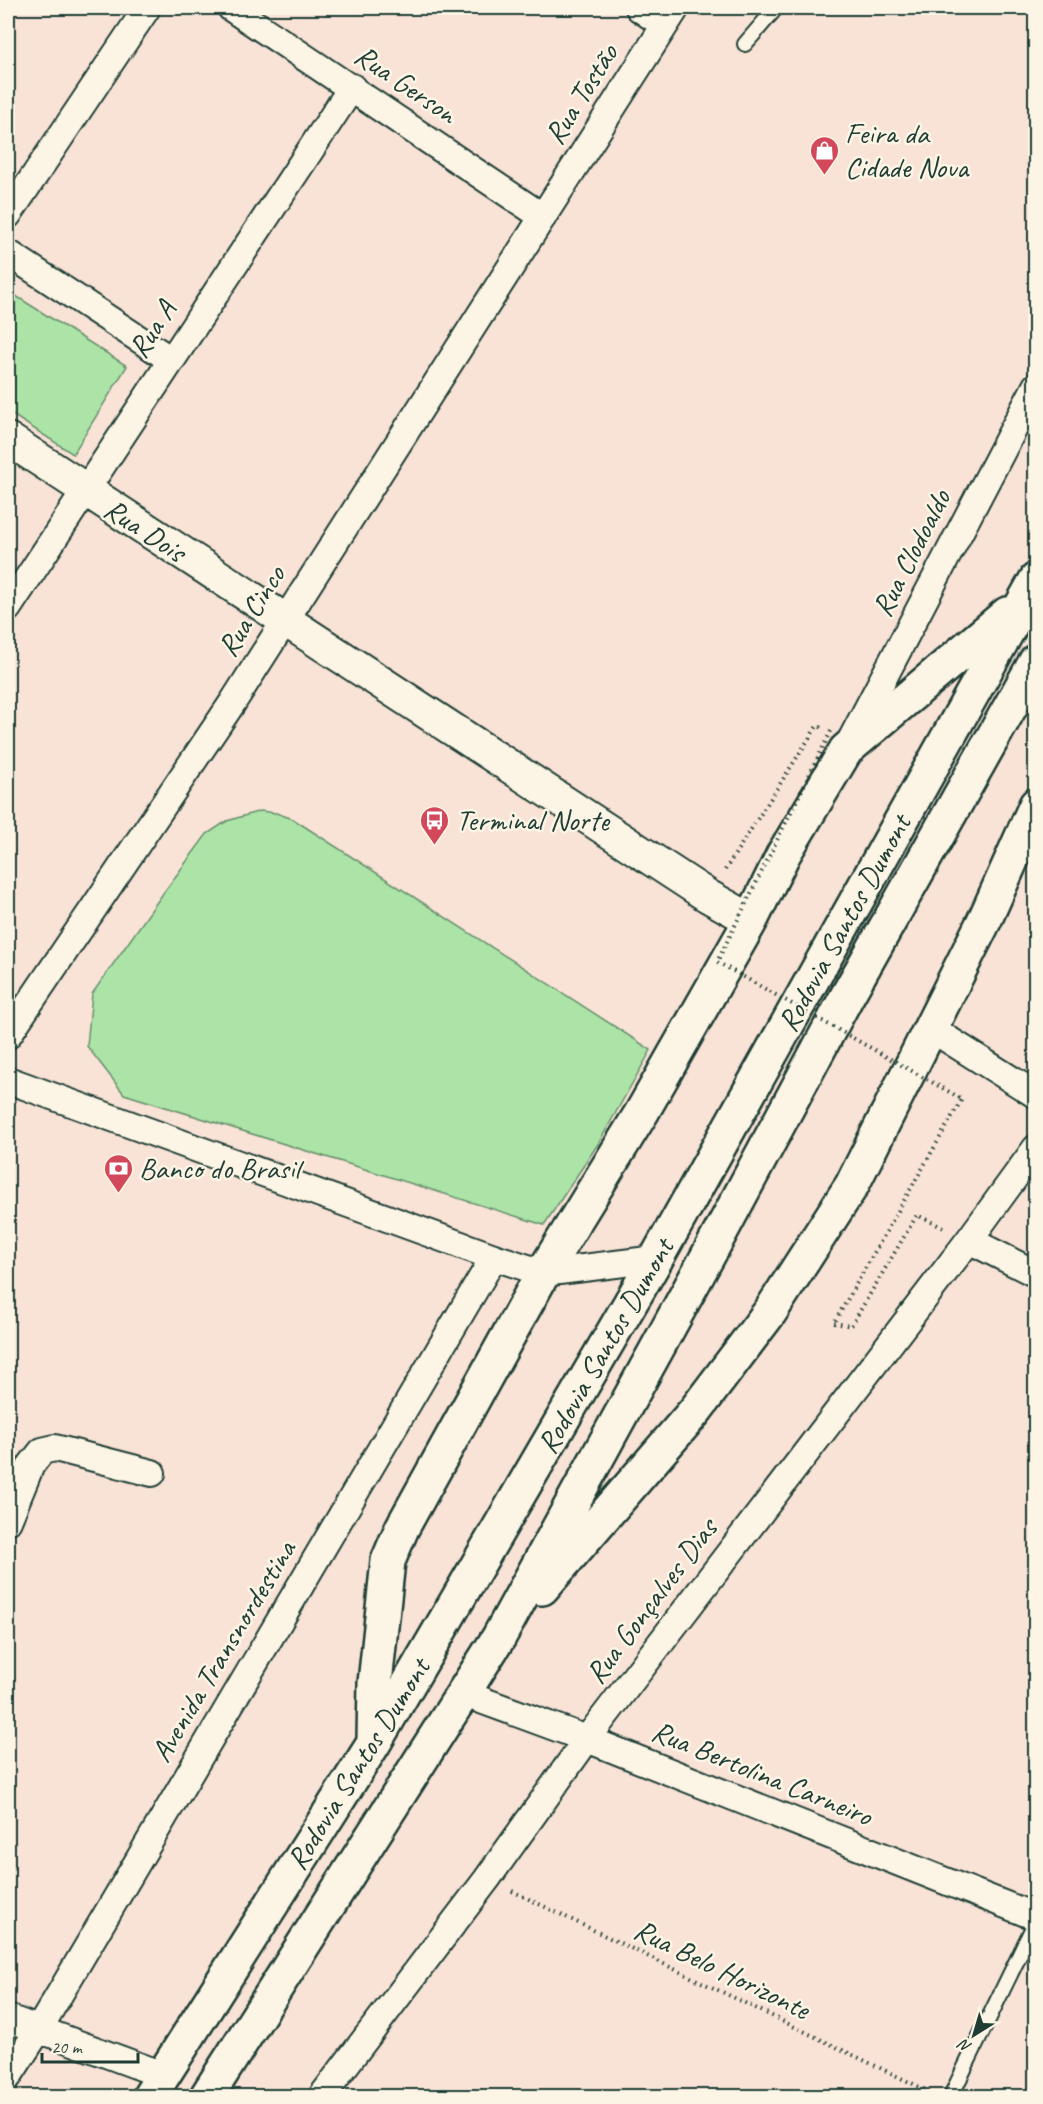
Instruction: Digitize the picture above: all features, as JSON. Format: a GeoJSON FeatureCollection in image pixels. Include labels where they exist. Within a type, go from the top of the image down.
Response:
{"type":"FeatureCollection","features":[{"type":"Feature","properties":{"kind":"highway"},"geometry":{"type":"LineString","coordinates":[[374,1743],[375,1683],[388,1561],[402,1528],[543,1273],[642,1113],[751,920],[839,741],[965,651],[1032,588]]}},
{"type":"Feature","properties":{"kind":"highway","name":"Rodovia Santos Dumont"},"geometry":{"type":"LineString","coordinates":[[156,2086],[374,1743],[656,1259],[1032,588]]}},
{"type":"Feature","properties":{"kind":"highway","name":"Rodovia Santos Dumont"},"geometry":{"type":"LineString","coordinates":[[207,2097],[499,1637],[846,998],[1035,661]]}},
{"type":"Feature","properties":{"kind":"highway"},"geometry":{"type":"LineString","coordinates":[[499,1637],[695,1411],[770,1312],[852,1185],[986,917],[1035,805]]}},
{"type":"Feature","properties":{"kind":"street"},"geometry":{"type":"LineString","coordinates":[[8,215],[147,8]]}},
{"type":"Feature","properties":{"kind":"street","name":"Rua Gerson"},"geometry":{"type":"LineString","coordinates":[[231,8],[543,217]]}},
{"type":"Feature","properties":{"kind":"street"},"geometry":{"type":"LineString","coordinates":[[639,8],[670,16]]}},
{"type":"Feature","properties":{"kind":"street","name":"Rua Tostão"},"geometry":{"type":"LineString","coordinates":[[543,217],[670,16]]}},
{"type":"Feature","properties":{"kind":"street","name":"Rua A"},"geometry":{"type":"LineString","coordinates":[[8,608],[352,87]]}},
{"type":"Feature","properties":{"kind":"street","name":"Rua Cinco"},"geometry":{"type":"LineString","coordinates":[[8,1035],[233,702],[543,217]]}},
{"type":"Feature","properties":{"kind":"street"},"geometry":{"type":"LineString","coordinates":[[8,253],[171,360]]}},
{"type":"Feature","properties":{"kind":"street","name":"Rua Clodoaldo"},"geometry":{"type":"LineString","coordinates":[[839,741],[1035,386]]}},
{"type":"Feature","properties":{"kind":"street","name":"Rua Dois"},"geometry":{"type":"LineString","coordinates":[[8,439],[283,621],[708,896],[751,920]]}},
{"type":"Feature","properties":{"kind":"street"},"geometry":{"type":"LineString","coordinates":[[930,1028],[1035,1095]]}},
{"type":"Feature","properties":{"kind":"street"},"geometry":{"type":"LineString","coordinates":[[8,1080],[543,1273],[656,1259]]}},
{"type":"Feature","properties":{"kind":"street","name":"Rua Gonçalves Dias"},"geometry":{"type":"LineString","coordinates":[[322,2097],[487,1879],[587,1739],[969,1240],[1035,1148]]}},
{"type":"Feature","properties":{"kind":"street"},"geometry":{"type":"LineString","coordinates":[[969,1240],[1035,1274]]}},
{"type":"Feature","properties":{"kind":"street","name":"Avenida Transnordestina"},"geometry":{"type":"LineString","coordinates":[[8,2077],[39,2029],[494,1257]]}},
{"type":"Feature","properties":{"kind":"street"},"geometry":{"type":"LineString","coordinates":[[8,1521],[31,1465],[42,1451],[55,1448],[152,1473]]}},
{"type":"Feature","properties":{"kind":"street","name":"Rua Bertolina Carneiro"},"geometry":{"type":"LineString","coordinates":[[462,1693],[587,1739],[1035,1919]]}},
{"type":"Feature","properties":{"kind":"street"},"geometry":{"type":"LineString","coordinates":[[8,2018],[39,2029],[156,2086]]}},
{"type":"Feature","properties":{"kind":"lane"},"geometry":{"type":"LineString","coordinates":[[745,44],[776,8]]}},
{"type":"Feature","properties":{"kind":"lane"},"geometry":{"type":"LineString","coordinates":[[951,2097],[1035,1919]]}},
{"type":"Feature","properties":{"kind":"path"},"geometry":{"type":"LineString","coordinates":[[708,896],[817,726],[839,741],[717,962],[962,1099],[834,1323],[851,1326],[917,1215],[969,1240]]}},
{"type":"Feature","properties":{"kind":"path","name":"Rua Belo Horizonte"},"geometry":{"type":"LineString","coordinates":[[487,1879],[939,2097]]}},
{"type":"Feature","properties":{"kind":"green space"},"geometry":{"type":"Polygon","coordinates":[[[8,291],[127,366],[73,454],[8,412],[8,291]]]}},
{"type":"Feature","properties":{"kind":"green space"},"geometry":{"type":"Polygon","coordinates":[[[260,811],[276,813],[293,819],[651,1050],[598,1144],[544,1225],[124,1094],[87,1046],[92,994],[164,892],[207,834],[227,821],[260,811]]]}},
{"type":"Feature","properties":{"kind":"place","name":"Feira da Cidade Nova"},"geometry":{"type":"Point","coordinates":[824,176]}},
{"type":"Feature","properties":{"kind":"place","name":"Terminal Norte"},"geometry":{"type":"Point","coordinates":[435,846]}},
{"type":"Feature","properties":{"kind":"place","name":"Banco do Brasil"},"geometry":{"type":"Point","coordinates":[118,1194]}}]}
